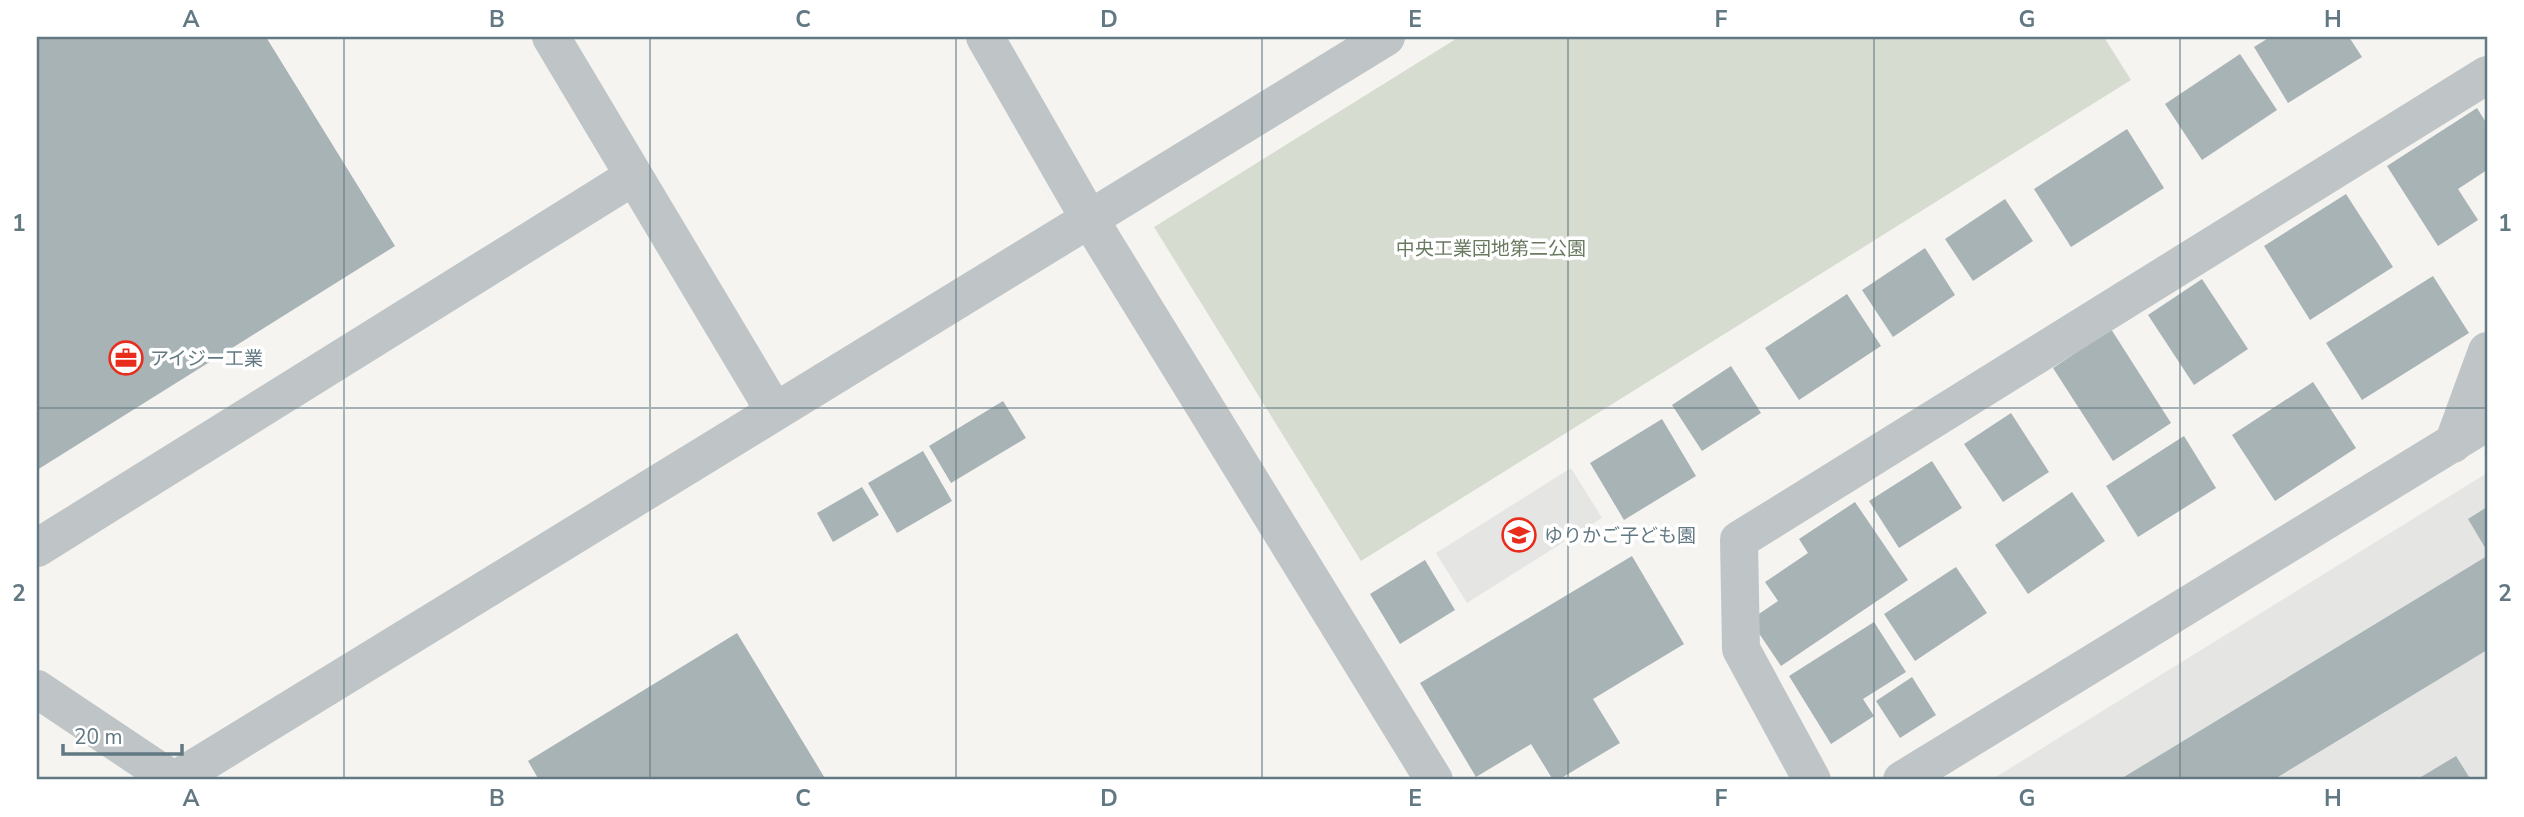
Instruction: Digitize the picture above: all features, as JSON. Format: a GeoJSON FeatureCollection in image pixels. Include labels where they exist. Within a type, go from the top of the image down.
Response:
{"type":"FeatureCollection","features":[{"type":"Feature","properties":{"kind":"street"},"geometry":{"type":"LineString","coordinates":[[551,37],[775,412]]}},
{"type":"Feature","properties":{"kind":"street"},"geometry":{"type":"LineString","coordinates":[[985,37],[1090,220],[1434,780]]}},
{"type":"Feature","properties":{"kind":"street"},"geometry":{"type":"LineString","coordinates":[[37,689],[174,780],[1386,37]]}},
{"type":"Feature","properties":{"kind":"street"},"geometry":{"type":"LineString","coordinates":[[1812,780],[1741,649],[1740,540],[2487,75]]}},
{"type":"Feature","properties":{"kind":"street"},"geometry":{"type":"LineString","coordinates":[[37,548],[634,176]]}},
{"type":"Feature","properties":{"kind":"street"},"geometry":{"type":"LineString","coordinates":[[2453,444],[2487,351]]}},
{"type":"Feature","properties":{"kind":"street"},"geometry":{"type":"LineString","coordinates":[[1902,780],[2487,422]]}},
{"type":"Feature","properties":{"kind":"shaded area","name":"ゆりかご子ども園"},"geometry":{"type":"Polygon","coordinates":[[[1571,468],[1602,518],[1467,603],[1436,553],[1571,468]]]}},
{"type":"Feature","properties":{"kind":"shaded area"},"geometry":{"type":"Polygon","coordinates":[[[2487,473],[2487,780],[1991,780],[2487,473]]]}},
{"type":"Feature","properties":{"kind":"green space","name":"中央工業団地第二公園"},"geometry":{"type":"Polygon","coordinates":[[[1459,37],[2104,37],[2131,80],[1361,561],[1154,227],[1459,37]]]}},
{"type":"Feature","properties":{"kind":"building","name":"アイジー工業"},"geometry":{"type":"Polygon","coordinates":[[[37,37],[266,37],[395,246],[37,470],[37,37]]]}},
{"type":"Feature","properties":{"kind":"building"},"geometry":{"type":"Polygon","coordinates":[[[2270,37],[2349,37],[2362,57],[2288,103],[2254,47],[2270,37]]]}},
{"type":"Feature","properties":{"kind":"building"},"geometry":{"type":"Polygon","coordinates":[[[2240,54],[2277,110],[2202,160],[2165,104],[2240,54]]]}},
{"type":"Feature","properties":{"kind":"building"},"geometry":{"type":"Polygon","coordinates":[[[2477,108],[2487,124],[2487,170],[2458,189],[2478,220],[2438,246],[2387,166],[2477,108]]]}},
{"type":"Feature","properties":{"kind":"building"},"geometry":{"type":"Polygon","coordinates":[[[2127,129],[2164,188],[2071,247],[2034,189],[2127,129]]]}},
{"type":"Feature","properties":{"kind":"building"},"geometry":{"type":"Polygon","coordinates":[[[2346,194],[2393,267],[2310,320],[2264,246],[2346,194]]]}},
{"type":"Feature","properties":{"kind":"building"},"geometry":{"type":"Polygon","coordinates":[[[2005,199],[2033,241],[1973,281],[1945,239],[2005,199]]]}},
{"type":"Feature","properties":{"kind":"building"},"geometry":{"type":"Polygon","coordinates":[[[1925,248],[1955,295],[1893,337],[1862,290],[1925,248]]]}},
{"type":"Feature","properties":{"kind":"building"},"geometry":{"type":"Polygon","coordinates":[[[2433,276],[2469,333],[2362,400],[2326,343],[2433,276]]]}},
{"type":"Feature","properties":{"kind":"building"},"geometry":{"type":"Polygon","coordinates":[[[2202,279],[2248,349],[2194,385],[2148,315],[2202,279]]]}},
{"type":"Feature","properties":{"kind":"building"},"geometry":{"type":"Polygon","coordinates":[[[1847,294],[1881,346],[1799,400],[1765,348],[1847,294]]]}},
{"type":"Feature","properties":{"kind":"building"},"geometry":{"type":"Polygon","coordinates":[[[2111,329],[2171,423],[2113,461],[2053,368],[2111,329]]]}},
{"type":"Feature","properties":{"kind":"building"},"geometry":{"type":"Polygon","coordinates":[[[1731,366],[1761,413],[1702,451],[1672,405],[1731,366]]]}},
{"type":"Feature","properties":{"kind":"building"},"geometry":{"type":"Polygon","coordinates":[[[2313,382],[2356,448],[2275,501],[2232,435],[2313,382]]]}},
{"type":"Feature","properties":{"kind":"building"},"geometry":{"type":"Polygon","coordinates":[[[1003,401],[1026,438],[951,483],[929,446],[1003,401]]]}},
{"type":"Feature","properties":{"kind":"building"},"geometry":{"type":"Polygon","coordinates":[[[2011,413],[2049,472],[2003,502],[1964,444],[2011,413]]]}},
{"type":"Feature","properties":{"kind":"building"},"geometry":{"type":"Polygon","coordinates":[[[1662,419],[1696,476],[1624,520],[1590,463],[1662,419]]]}},
{"type":"Feature","properties":{"kind":"building"},"geometry":{"type":"Polygon","coordinates":[[[2184,436],[2216,488],[2138,537],[2106,486],[2184,436]]]}},
{"type":"Feature","properties":{"kind":"building"},"geometry":{"type":"Polygon","coordinates":[[[923,451],[952,501],[897,533],[868,483],[923,451]]]}},
{"type":"Feature","properties":{"kind":"building"},"geometry":{"type":"Polygon","coordinates":[[[1932,461],[1962,508],[1899,548],[1869,501],[1932,461]]]}},
{"type":"Feature","properties":{"kind":"building"},"geometry":{"type":"Polygon","coordinates":[[[862,487],[879,515],[833,542],[817,513],[862,487]]]}},
{"type":"Feature","properties":{"kind":"building"},"geometry":{"type":"Polygon","coordinates":[[[2072,492],[2105,541],[2028,594],[1995,545],[2072,492]]]}},
{"type":"Feature","properties":{"kind":"building"},"geometry":{"type":"Polygon","coordinates":[[[1855,502],[1908,580],[1781,666],[1750,620],[1778,601],[1765,582],[1808,553],[1799,539],[1855,502]]]}},
{"type":"Feature","properties":{"kind":"building"},"geometry":{"type":"Polygon","coordinates":[[[2487,507],[2487,551],[2468,519],[2487,507]]]}},
{"type":"Feature","properties":{"kind":"building"},"geometry":{"type":"Polygon","coordinates":[[[1632,556],[1684,644],[1593,699],[1620,743],[1558,780],[1553,780],[1531,744],[1476,777],[1420,683],[1632,556]]]}},
{"type":"Feature","properties":{"kind":"building"},"geometry":{"type":"Polygon","coordinates":[[[2487,556],[2487,650],[2273,780],[2119,780],[2487,556]]]}},
{"type":"Feature","properties":{"kind":"building"},"geometry":{"type":"Polygon","coordinates":[[[1425,560],[1455,610],[1400,644],[1370,594],[1425,560]]]}},
{"type":"Feature","properties":{"kind":"building"},"geometry":{"type":"Polygon","coordinates":[[[1956,567],[1987,613],[1915,661],[1884,614],[1956,567]]]}},
{"type":"Feature","properties":{"kind":"building"},"geometry":{"type":"Polygon","coordinates":[[[1874,622],[1906,672],[1863,699],[1874,716],[1831,744],[1789,676],[1874,622]]]}},
{"type":"Feature","properties":{"kind":"building"},"geometry":{"type":"Polygon","coordinates":[[[737,633],[826,780],[539,780],[528,761],[737,633]]]}},
{"type":"Feature","properties":{"kind":"building"},"geometry":{"type":"Polygon","coordinates":[[[1912,677],[1936,715],[1900,738],[1876,701],[1912,677]]]}},
{"type":"Feature","properties":{"kind":"building"},"geometry":{"type":"Polygon","coordinates":[[[2456,756],[2471,780],[2416,780],[2456,756]]]}},
{"type":"Feature","properties":{"kind":"place","name":"アイジー工業"},"geometry":{"type":"Point","coordinates":[126,358]}},
{"type":"Feature","properties":{"kind":"place","name":"ゆりかご子ども園"},"geometry":{"type":"Point","coordinates":[1519,535]}}]}
